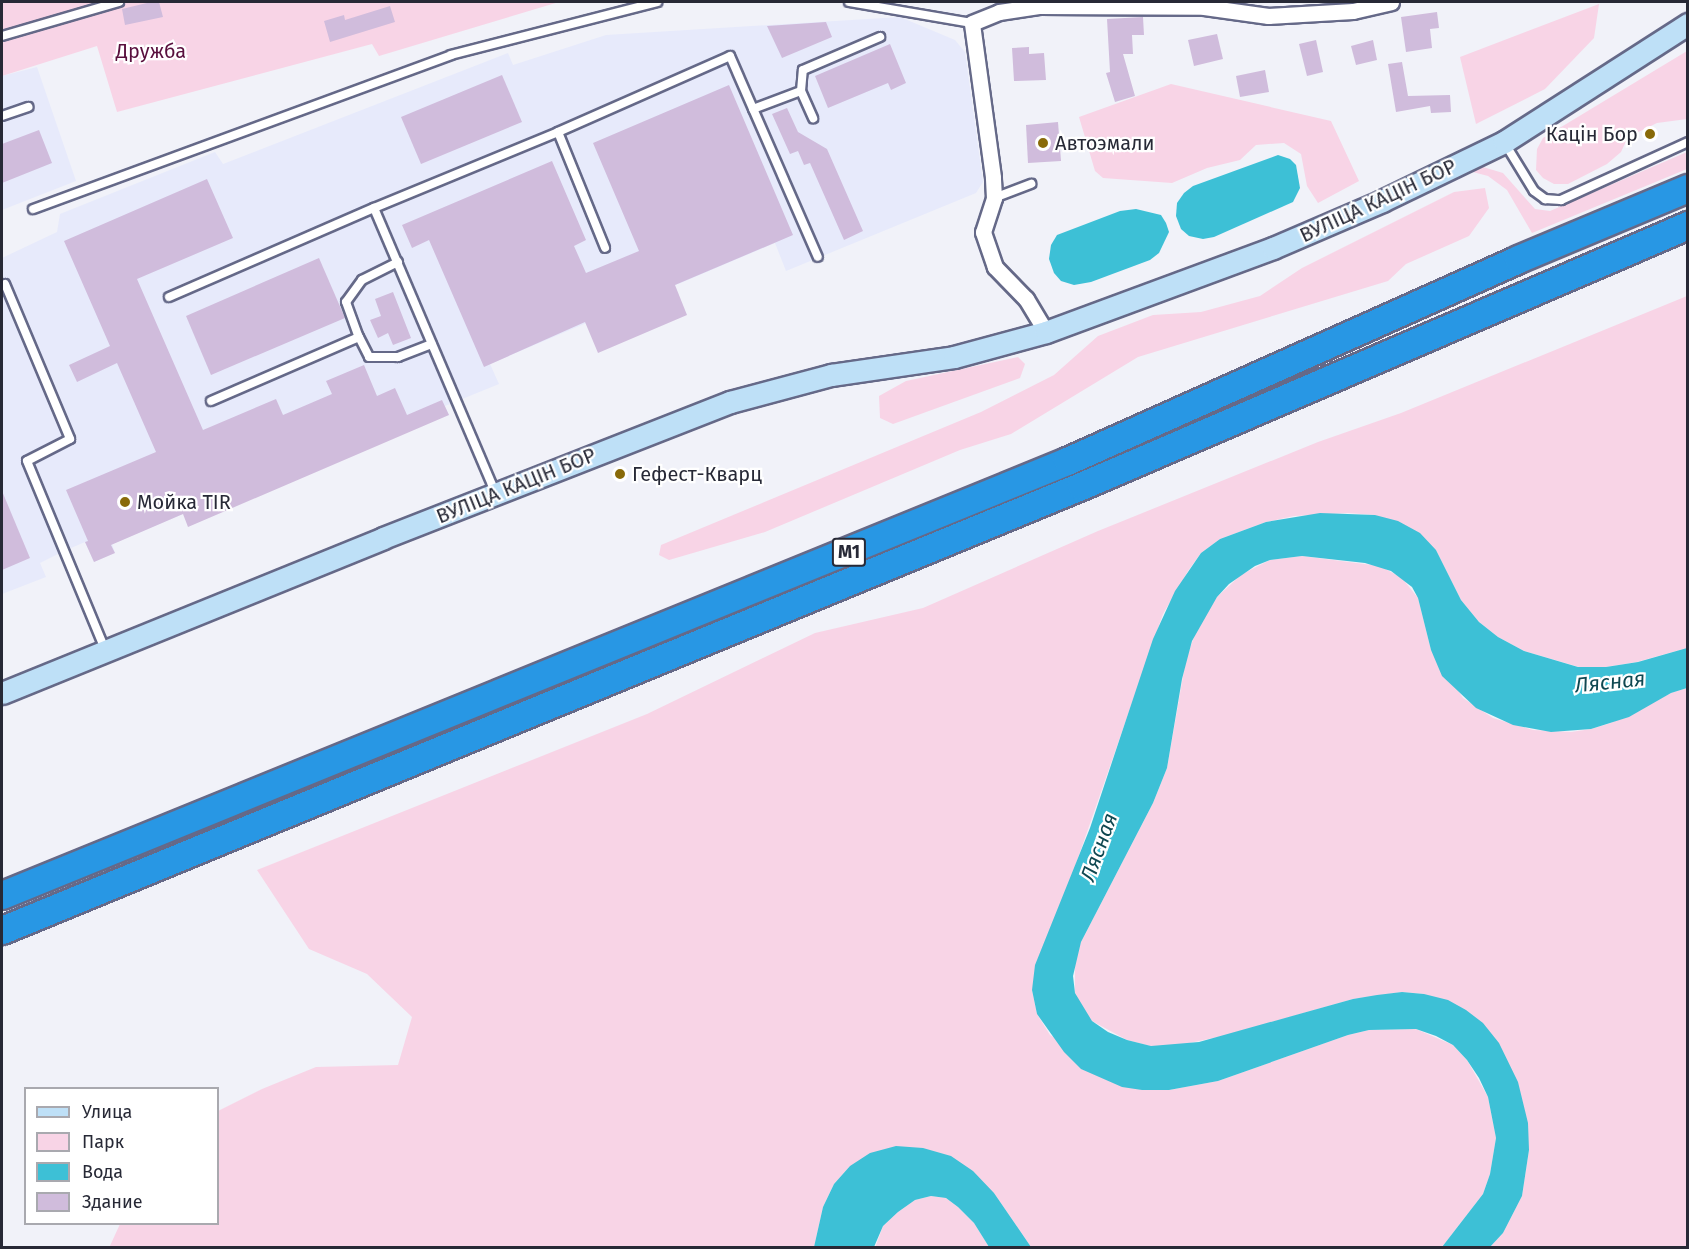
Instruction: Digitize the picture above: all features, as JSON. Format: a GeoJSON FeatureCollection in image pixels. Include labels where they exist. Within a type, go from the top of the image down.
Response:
{"type":"FeatureCollection","features":[{"type":"Feature","properties":{"kind":"highway","name":"М1"},"geometry":{"type":"LineString","coordinates":[[2,896],[1067,461],[1518,259],[1688,188]]}},
{"type":"Feature","properties":{"kind":"highway","name":"М1"},"geometry":{"type":"LineString","coordinates":[[2,930],[1081,486],[1688,225]]}},
{"type":"Feature","properties":{"kind":"main road","name":"ВУЛІЦА КАЦІН БОР"},"geometry":{"type":"LineString","coordinates":[[2,693],[730,402],[831,375],[954,357],[1046,332],[1273,248],[1382,201],[1504,142],[1688,24]]}},
{"type":"Feature","properties":{"kind":"street"},"geometry":{"type":"LineString","coordinates":[[1046,332],[1026,299],[995,267],[983,232],[994,198],[972,22],[999,12],[1039,6],[1204,7],[1268,16],[1353,11],[1391,2]]}},
{"type":"Feature","properties":{"kind":"lane"},"geometry":{"type":"LineString","coordinates":[[2,36],[119,2]]}},
{"type":"Feature","properties":{"kind":"lane"},"geometry":{"type":"LineString","coordinates":[[33,209],[451,55],[657,2]]}},
{"type":"Feature","properties":{"kind":"lane"},"geometry":{"type":"LineString","coordinates":[[849,2],[972,22]]}},
{"type":"Feature","properties":{"kind":"lane"},"geometry":{"type":"LineString","coordinates":[[813,118],[801,92],[803,70],[880,37]]}},
{"type":"Feature","properties":{"kind":"lane"},"geometry":{"type":"LineString","coordinates":[[169,297],[558,132],[730,56],[818,257]]}},
{"type":"Feature","properties":{"kind":"lane"},"geometry":{"type":"LineString","coordinates":[[753,109],[801,92]]}},
{"type":"Feature","properties":{"kind":"lane"},"geometry":{"type":"LineString","coordinates":[[2,116],[28,107]]}},
{"type":"Feature","properties":{"kind":"lane"},"geometry":{"type":"LineString","coordinates":[[558,132],[605,248]]}},
{"type":"Feature","properties":{"kind":"lane"},"geometry":{"type":"LineString","coordinates":[[1504,142],[1534,191],[1545,199],[1561,200],[1688,142]]}},
{"type":"Feature","properties":{"kind":"lane"},"geometry":{"type":"LineString","coordinates":[[994,198],[1031,184]]}},
{"type":"Feature","properties":{"kind":"lane"},"geometry":{"type":"LineString","coordinates":[[375,208],[496,495]]}},
{"type":"Feature","properties":{"kind":"lane"},"geometry":{"type":"LineString","coordinates":[[398,262],[362,280],[346,302],[359,337],[369,357],[398,357],[432,344]]}},
{"type":"Feature","properties":{"kind":"lane"},"geometry":{"type":"LineString","coordinates":[[5,284],[70,440],[27,461],[106,650]]}},
{"type":"Feature","properties":{"kind":"lane"},"geometry":{"type":"LineString","coordinates":[[211,400],[359,337]]}},
{"type":"Feature","properties":{"kind":"shaded area"},"geometry":{"type":"Polygon","coordinates":[[[900,17],[955,40],[965,52],[983,182],[976,193],[786,271],[775,243],[490,364],[499,384],[445,406],[449,415],[183,514],[112,544],[115,553],[94,562],[85,542],[40,563],[46,577],[2,594],[2,258],[57,232],[60,214],[215,152],[223,164],[508,53],[513,65],[606,35],[900,17]]]}},
{"type":"Feature","properties":{"kind":"shaded area"},"geometry":{"type":"Polygon","coordinates":[[[37,67],[76,181],[2,210],[2,76],[37,67]]]}},
{"type":"Feature","properties":{"kind":"green space","name":"Дружба"},"geometry":{"type":"Polygon","coordinates":[[[2,2],[559,2],[379,56],[372,44],[117,112],[97,46],[2,76],[2,2]]]}},
{"type":"Feature","properties":{"kind":"green space"},"geometry":{"type":"Polygon","coordinates":[[[1599,4],[1594,38],[1545,89],[1476,124],[1460,57],[1599,4]]]}},
{"type":"Feature","properties":{"kind":"green space"},"geometry":{"type":"Polygon","coordinates":[[[1687,51],[1687,119],[1657,123],[1628,137],[1621,152],[1607,164],[1568,184],[1554,184],[1543,178],[1536,170],[1537,149],[1543,138],[1687,51]]]}},
{"type":"Feature","properties":{"kind":"green space"},"geometry":{"type":"Polygon","coordinates":[[[1171,84],[1331,121],[1359,181],[1318,203],[1307,186],[1301,154],[1284,143],[1256,145],[1240,160],[1207,168],[1172,183],[1103,178],[1095,171],[1079,117],[1171,84]]]}},
{"type":"Feature","properties":{"kind":"green space"},"geometry":{"type":"Polygon","coordinates":[[[1687,152],[1687,169],[1532,233],[1507,190],[1488,176],[1469,171],[1483,167],[1503,173],[1535,209],[1550,211],[1687,152]]]}},
{"type":"Feature","properties":{"kind":"green space"},"geometry":{"type":"Polygon","coordinates":[[[1485,188],[1489,208],[1469,236],[1406,264],[1388,281],[1138,357],[1011,434],[960,450],[765,532],[669,560],[659,555],[661,545],[981,412],[1054,375],[1098,336],[1153,315],[1201,312],[1260,296],[1302,268],[1454,192],[1485,188]]]}},
{"type":"Feature","properties":{"kind":"green space"},"geometry":{"type":"Polygon","coordinates":[[[1687,296],[1687,648],[1637,662],[1606,667],[1579,667],[1524,651],[1498,637],[1479,622],[1461,600],[1436,550],[1375,515],[1348,513],[1294,516],[1266,522],[1220,539],[1201,553],[1163,614],[1032,990],[1037,1014],[1050,1035],[1142,1090],[1169,1090],[1218,1081],[1348,1035],[1369,1030],[1416,1029],[1453,1045],[1467,1060],[1488,1097],[1496,1138],[1490,1174],[1483,1194],[1442,1247],[1031,1247],[994,1193],[850,1166],[834,1184],[823,1207],[814,1247],[109,1248],[120,1225],[219,1225],[219,1110],[262,1089],[316,1067],[398,1065],[412,1017],[367,974],[309,949],[257,870],[647,714],[815,633],[923,608],[1098,531],[1318,442],[1401,413],[1687,296]]]}},
{"type":"Feature","properties":{"kind":"green space"},"geometry":{"type":"Polygon","coordinates":[[[1018,357],[1025,364],[1020,378],[893,424],[880,418],[879,396],[906,381],[1018,357]]]}},
{"type":"Feature","properties":{"kind":"green space"},"geometry":{"type":"Polygon","coordinates":[[[1302,556],[1380,566],[1402,578],[1418,598],[1431,650],[1463,698],[1493,718],[1533,730],[1571,732],[1591,729],[1611,723],[1671,693],[1687,688],[1687,1247],[1490,1247],[1503,1233],[1522,1196],[1529,1150],[1424,994],[1402,992],[1353,999],[1223,1036],[1175,1046],[1150,1046],[1127,1040],[1092,1021],[1082,1008],[1075,993],[1075,960],[1081,942],[1153,803],[1167,768],[1186,659],[1198,626],[1217,597],[1242,574],[1270,560],[1302,556]]]}},
{"type":"Feature","properties":{"kind":"green space"},"geometry":{"type":"Polygon","coordinates":[[[931,1196],[946,1198],[958,1207],[974,1223],[989,1247],[875,1248],[883,1226],[898,1212],[915,1200],[931,1196]]]}},
{"type":"Feature","properties":{"kind":"water"},"geometry":{"type":"Polygon","coordinates":[[[1278,155],[1290,159],[1296,165],[1300,188],[1293,202],[1214,237],[1203,239],[1189,236],[1181,229],[1176,216],[1177,203],[1193,186],[1278,155]]]}},
{"type":"Feature","properties":{"kind":"water"},"geometry":{"type":"Polygon","coordinates":[[[1136,209],[1161,215],[1166,223],[1169,232],[1159,253],[1150,260],[1091,282],[1074,285],[1061,281],[1054,273],[1049,259],[1051,245],[1057,235],[1120,211],[1136,209]]]}},
{"type":"Feature","properties":{"kind":"water","name":"Лясная"},"geometry":{"type":"Polygon","coordinates":[[[1320,513],[1375,515],[1398,521],[1420,533],[1436,550],[1461,600],[1479,622],[1498,637],[1524,651],[1578,667],[1606,667],[1638,662],[1687,648],[1687,688],[1671,693],[1629,717],[1591,729],[1551,732],[1513,725],[1476,708],[1442,676],[1431,650],[1418,598],[1412,587],[1391,571],[1365,563],[1302,556],[1270,560],[1255,566],[1229,584],[1217,597],[1192,641],[1182,679],[1167,768],[1153,803],[1081,942],[1073,976],[1075,993],[1092,1021],[1108,1032],[1151,1046],[1199,1042],[1353,999],[1402,992],[1448,1000],[1466,1010],[1483,1023],[1499,1043],[1518,1082],[1528,1123],[1529,1150],[1522,1196],[1503,1233],[1490,1247],[1442,1247],[1483,1194],[1490,1174],[1496,1138],[1488,1097],[1479,1078],[1453,1045],[1436,1036],[1416,1029],[1369,1030],[1348,1035],[1218,1081],[1169,1090],[1142,1090],[1122,1087],[1081,1069],[1064,1052],[1037,1014],[1032,990],[1035,965],[1090,828],[1153,639],[1175,591],[1201,553],[1220,539],[1266,522],[1320,513]]]}},
{"type":"Feature","properties":{"kind":"water"},"geometry":{"type":"Polygon","coordinates":[[[896,1146],[923,1148],[951,1156],[973,1171],[994,1193],[1031,1247],[989,1247],[974,1223],[958,1207],[946,1198],[931,1196],[915,1200],[898,1212],[883,1226],[874,1247],[814,1247],[823,1207],[834,1184],[850,1166],[870,1153],[896,1146]]]}},
{"type":"Feature","properties":{"kind":"building"},"geometry":{"type":"Polygon","coordinates":[[[159,2],[163,17],[125,25],[122,9],[159,2]]]}},
{"type":"Feature","properties":{"kind":"building"},"geometry":{"type":"Polygon","coordinates":[[[390,6],[395,22],[330,42],[324,21],[344,15],[345,20],[390,6]]]}},
{"type":"Feature","properties":{"kind":"building"},"geometry":{"type":"Polygon","coordinates":[[[1437,12],[1439,28],[1430,29],[1432,48],[1406,52],[1401,17],[1437,12]]]}},
{"type":"Feature","properties":{"kind":"building"},"geometry":{"type":"Polygon","coordinates":[[[1143,17],[1144,35],[1132,35],[1133,54],[1123,54],[1135,96],[1115,102],[1106,73],[1110,72],[1107,19],[1143,17]]]}},
{"type":"Feature","properties":{"kind":"building"},"geometry":{"type":"Polygon","coordinates":[[[826,22],[832,37],[782,58],[767,26],[826,22]]]}},
{"type":"Feature","properties":{"kind":"building"},"geometry":{"type":"Polygon","coordinates":[[[1217,34],[1223,59],[1194,66],[1188,40],[1217,34]]]}},
{"type":"Feature","properties":{"kind":"building"},"geometry":{"type":"Polygon","coordinates":[[[1316,40],[1323,72],[1307,76],[1299,44],[1316,40]]]}},
{"type":"Feature","properties":{"kind":"building"},"geometry":{"type":"Polygon","coordinates":[[[1373,40],[1377,60],[1356,65],[1351,46],[1373,40]]]}},
{"type":"Feature","properties":{"kind":"building"},"geometry":{"type":"Polygon","coordinates":[[[890,44],[906,83],[891,90],[888,83],[828,108],[815,76],[890,44]]]}},
{"type":"Feature","properties":{"kind":"building"},"geometry":{"type":"Polygon","coordinates":[[[1029,47],[1029,54],[1044,53],[1046,80],[1014,81],[1012,48],[1029,47]]]}},
{"type":"Feature","properties":{"kind":"building"},"geometry":{"type":"Polygon","coordinates":[[[1402,62],[1408,96],[1450,95],[1451,112],[1431,113],[1430,106],[1396,112],[1388,64],[1402,62]]]}},
{"type":"Feature","properties":{"kind":"building"},"geometry":{"type":"Polygon","coordinates":[[[1265,70],[1269,92],[1240,97],[1236,76],[1265,70]]]}},
{"type":"Feature","properties":{"kind":"building"},"geometry":{"type":"Polygon","coordinates":[[[502,75],[522,122],[421,164],[401,117],[502,75]]]}},
{"type":"Feature","properties":{"kind":"building"},"geometry":{"type":"Polygon","coordinates":[[[729,85],[793,235],[675,285],[687,315],[598,353],[585,322],[484,367],[429,240],[412,248],[402,225],[552,161],[586,240],[574,246],[586,273],[639,251],[593,143],[729,85]]]}},
{"type":"Feature","properties":{"kind":"building"},"geometry":{"type":"Polygon","coordinates":[[[787,108],[798,132],[827,149],[863,231],[844,240],[810,163],[804,165],[798,151],[790,154],[772,114],[787,108]]]}},
{"type":"Feature","properties":{"kind":"building","name":"Автоэмали"},"geometry":{"type":"Polygon","coordinates":[[[1058,122],[1061,161],[1028,163],[1026,125],[1058,122]]]}},
{"type":"Feature","properties":{"kind":"building"},"geometry":{"type":"Polygon","coordinates":[[[39,130],[52,163],[2,183],[2,144],[39,130]]]}},
{"type":"Feature","properties":{"kind":"building"},"geometry":{"type":"Polygon","coordinates":[[[207,179],[233,238],[137,279],[203,430],[276,399],[283,415],[332,394],[326,381],[364,365],[377,396],[395,388],[407,415],[442,400],[449,415],[188,527],[183,514],[111,545],[115,553],[94,562],[85,542],[88,541],[66,490],[156,452],[117,363],[77,382],[69,365],[110,346],[64,241],[207,179]]]}},
{"type":"Feature","properties":{"kind":"building"},"geometry":{"type":"Polygon","coordinates":[[[319,258],[345,318],[211,375],[186,316],[319,258]]]}},
{"type":"Feature","properties":{"kind":"building"},"geometry":{"type":"Polygon","coordinates":[[[393,292],[411,338],[393,345],[388,333],[378,338],[370,320],[381,316],[375,299],[393,292]]]}},
{"type":"Feature","properties":{"kind":"building"},"geometry":{"type":"Polygon","coordinates":[[[2,491],[30,558],[2,570],[2,491]]]}},
{"type":"Feature","properties":{"kind":"place","name":"Кацін Бор"},"geometry":{"type":"Point","coordinates":[1650,134]}},
{"type":"Feature","properties":{"kind":"place","name":"Автоэмали"},"geometry":{"type":"Point","coordinates":[1043,143]}},
{"type":"Feature","properties":{"kind":"place","name":"Гефест-Кварц"},"geometry":{"type":"Point","coordinates":[620,474]}},
{"type":"Feature","properties":{"kind":"place","name":"Мойка TIR"},"geometry":{"type":"Point","coordinates":[125,502]}}]}
